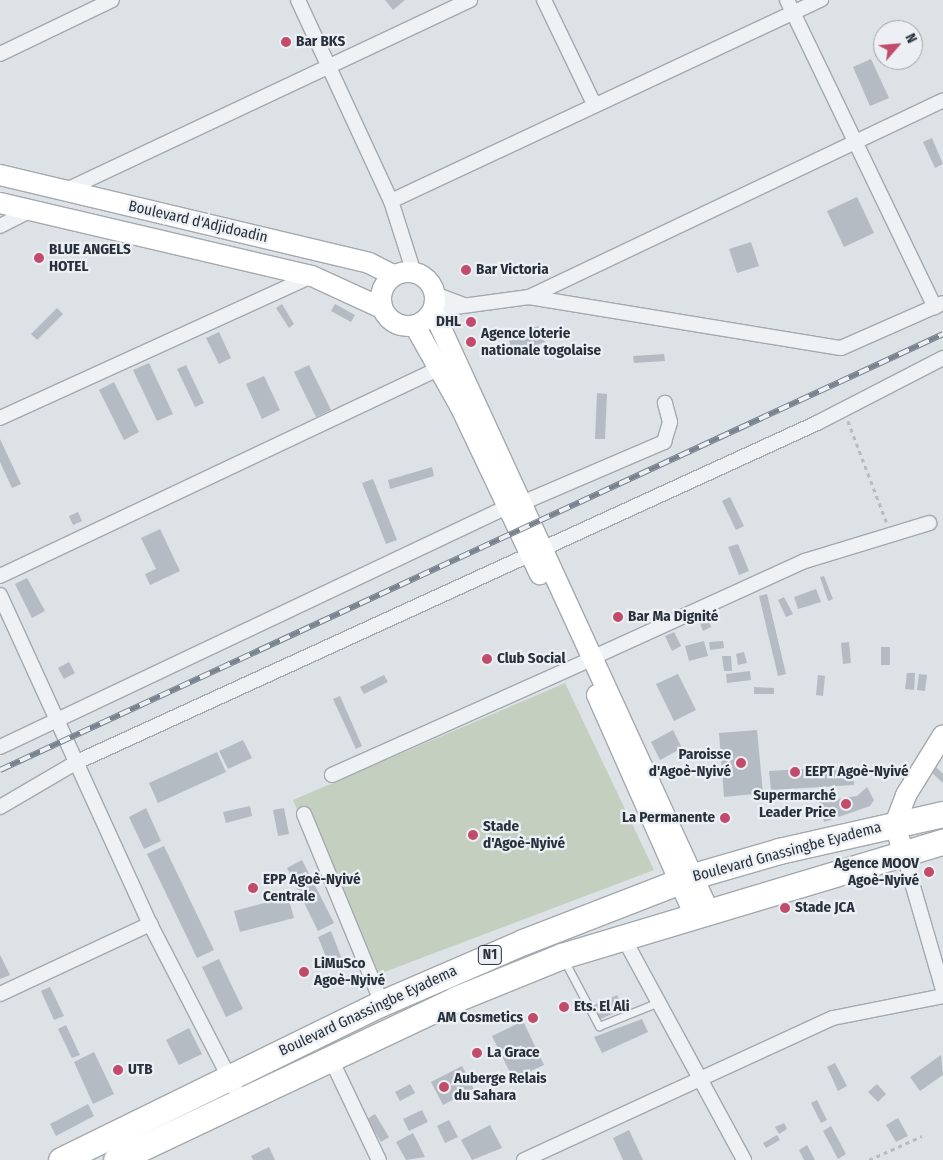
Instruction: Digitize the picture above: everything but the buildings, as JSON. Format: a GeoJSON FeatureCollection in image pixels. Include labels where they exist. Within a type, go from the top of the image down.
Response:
{"type":"FeatureCollection","features":[{"type":"Feature","properties":{"kind":"highway","name":"Boulevard Gnassingbe Eyadema"},"geometry":{"type":"LineString","coordinates":[[61,1160],[382,1003],[686,879],[895,824],[943,814]]}},
{"type":"Feature","properties":{"kind":"highway","name":"Boulevard Gnassingbe Eyadema"},"geometry":{"type":"LineString","coordinates":[[116,1160],[330,1057],[562,956],[622,934],[702,914],[903,852],[943,842]]}},
{"type":"Feature","properties":{"kind":"main road","name":"Boulevard d'Adjidoadin"},"geometry":{"type":"LineString","coordinates":[[0,174],[360,261],[403,274]]}},
{"type":"Feature","properties":{"kind":"main road","name":"Boulevard d'Adjidoadin"},"geometry":{"type":"LineString","coordinates":[[0,203],[33,209],[312,276],[382,308]]}},
{"type":"Feature","properties":{"kind":"main road"},"geometry":{"type":"LineString","coordinates":[[433,305],[415,326],[401,326],[382,308],[382,294],[403,274],[430,284],[433,305],[515,505],[588,660],[702,914]]}},
{"type":"Feature","properties":{"kind":"main road"},"geometry":{"type":"LineString","coordinates":[[415,326],[515,505]]}},
{"type":"Feature","properties":{"kind":"main road"},"geometry":{"type":"LineString","coordinates":[[903,852],[895,824],[906,795],[943,735]]}},
{"type":"Feature","properties":{"kind":"street"},"geometry":{"type":"LineString","coordinates":[[0,54],[112,0]]}},
{"type":"Feature","properties":{"kind":"street"},"geometry":{"type":"LineString","coordinates":[[298,0],[391,201],[401,239],[403,274]]}},
{"type":"Feature","properties":{"kind":"street"},"geometry":{"type":"LineString","coordinates":[[64,191],[470,0]]}},
{"type":"Feature","properties":{"kind":"street"},"geometry":{"type":"LineString","coordinates":[[544,0],[594,104]]}},
{"type":"Feature","properties":{"kind":"street"},"geometry":{"type":"LineString","coordinates":[[391,201],[594,104],[790,6],[821,0]]}},
{"type":"Feature","properties":{"kind":"street"},"geometry":{"type":"LineString","coordinates":[[529,297],[841,348],[939,305],[790,6]]}},
{"type":"Feature","properties":{"kind":"street"},"geometry":{"type":"LineString","coordinates":[[433,305],[469,307],[529,297],[943,100]]}},
{"type":"Feature","properties":{"kind":"street"},"geometry":{"type":"LineString","coordinates":[[0,226],[33,209]]}},
{"type":"Feature","properties":{"kind":"street"},"geometry":{"type":"LineString","coordinates":[[0,418],[312,276]]}},
{"type":"Feature","properties":{"kind":"street"},"geometry":{"type":"LineString","coordinates":[[0,807],[77,762],[535,549],[843,411],[943,358]]}},
{"type":"Feature","properties":{"kind":"street"},"geometry":{"type":"LineString","coordinates":[[0,576],[440,368]]}},
{"type":"Feature","properties":{"kind":"street"},"geometry":{"type":"LineString","coordinates":[[0,747],[515,505],[664,442],[670,422],[665,403]]}},
{"type":"Feature","properties":{"kind":"street"},"geometry":{"type":"LineString","coordinates":[[332,775],[805,561],[929,523]]}},
{"type":"Feature","properties":{"kind":"street"},"geometry":{"type":"LineString","coordinates":[[0,595],[150,924],[240,1100]]}},
{"type":"Feature","properties":{"kind":"street"},"geometry":{"type":"LineString","coordinates":[[304,814],[382,1003]]}},
{"type":"Feature","properties":{"kind":"street"},"geometry":{"type":"LineString","coordinates":[[903,852],[943,990]]}},
{"type":"Feature","properties":{"kind":"street"},"geometry":{"type":"LineString","coordinates":[[0,994],[150,924]]}},
{"type":"Feature","properties":{"kind":"street"},"geometry":{"type":"LineString","coordinates":[[622,934],[744,1160]]}},
{"type":"Feature","properties":{"kind":"street"},"geometry":{"type":"LineString","coordinates":[[524,1160],[700,1077],[833,1018],[943,996]]}},
{"type":"Feature","properties":{"kind":"street"},"geometry":{"type":"LineString","coordinates":[[330,1057],[379,1160]]}},
{"type":"Feature","properties":{"kind":"lane"},"geometry":{"type":"LineString","coordinates":[[562,956],[599,1026],[659,1002]]}},
{"type":"Feature","properties":{"kind":"path"},"geometry":{"type":"LineString","coordinates":[[843,411],[890,534]]}},
{"type":"Feature","properties":{"kind":"path"},"geometry":{"type":"LineString","coordinates":[[869,1160],[922,1136]]}},
{"type":"Feature","properties":{"kind":"green space","name":"Stade d'Agoè-Nyivé"},"geometry":{"type":"Polygon","coordinates":[[[565,683],[654,870],[371,977],[293,800],[565,683]]]}},
{"type":"Feature","properties":{"kind":"railway"},"geometry":{"type":"LineString","coordinates":[[0,770],[943,334]]}},
{"type":"Feature","properties":{"kind":"place","name":"Bar BKS"},"geometry":{"type":"Point","coordinates":[286,42]}},
{"type":"Feature","properties":{"kind":"place","name":"BLUE ANGELS HOTEL"},"geometry":{"type":"Point","coordinates":[39,258]}},
{"type":"Feature","properties":{"kind":"place","name":"Bar Victoria"},"geometry":{"type":"Point","coordinates":[466,270]}},
{"type":"Feature","properties":{"kind":"place","name":"DHL"},"geometry":{"type":"Point","coordinates":[471,322]}},
{"type":"Feature","properties":{"kind":"place","name":"Agence loterie nationale togolaise"},"geometry":{"type":"Point","coordinates":[471,342]}},
{"type":"Feature","properties":{"kind":"place","name":"Bar Ma Dignité"},"geometry":{"type":"Point","coordinates":[618,617]}},
{"type":"Feature","properties":{"kind":"place","name":"Club Social"},"geometry":{"type":"Point","coordinates":[487,659]}},
{"type":"Feature","properties":{"kind":"place","name":"Paroisse d'Agoè-Nyivé"},"geometry":{"type":"Point","coordinates":[741,763]}},
{"type":"Feature","properties":{"kind":"place","name":"EEPT Agoè-Nyivé"},"geometry":{"type":"Point","coordinates":[795,772]}},
{"type":"Feature","properties":{"kind":"place","name":"Supermarché Leader Price"},"geometry":{"type":"Point","coordinates":[846,804]}},
{"type":"Feature","properties":{"kind":"place","name":"La Permanente"},"geometry":{"type":"Point","coordinates":[725,818]}},
{"type":"Feature","properties":{"kind":"place","name":"Stade d'Agoè-Nyivé"},"geometry":{"type":"Point","coordinates":[473,835]}},
{"type":"Feature","properties":{"kind":"place","name":"Agence MOOV Agoè-Nyivé"},"geometry":{"type":"Point","coordinates":[929,872]}},
{"type":"Feature","properties":{"kind":"place","name":"EPP Agoè-Nyivé Centrale"},"geometry":{"type":"Point","coordinates":[253,888]}},
{"type":"Feature","properties":{"kind":"place","name":"Stade JCA"},"geometry":{"type":"Point","coordinates":[785,908]}},
{"type":"Feature","properties":{"kind":"place","name":"LiMuSco Agoè-Nyivé"},"geometry":{"type":"Point","coordinates":[304,972]}},
{"type":"Feature","properties":{"kind":"place","name":"Ets. El Ali"},"geometry":{"type":"Point","coordinates":[564,1007]}},
{"type":"Feature","properties":{"kind":"place","name":"AM Cosmetics"},"geometry":{"type":"Point","coordinates":[533,1018]}},
{"type":"Feature","properties":{"kind":"place","name":"La Grace"},"geometry":{"type":"Point","coordinates":[477,1053]}},
{"type":"Feature","properties":{"kind":"place","name":"UTB"},"geometry":{"type":"Point","coordinates":[118,1070]}},
{"type":"Feature","properties":{"kind":"place","name":"Auberge Relais du Sahara"},"geometry":{"type":"Point","coordinates":[444,1087]}}]}
